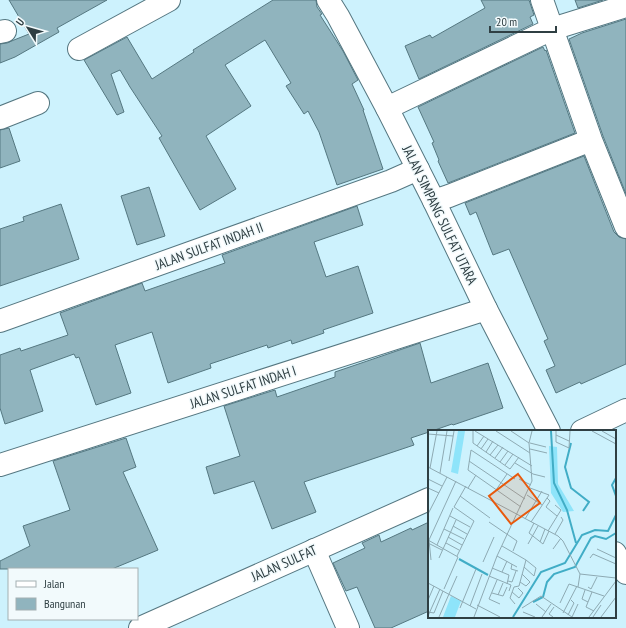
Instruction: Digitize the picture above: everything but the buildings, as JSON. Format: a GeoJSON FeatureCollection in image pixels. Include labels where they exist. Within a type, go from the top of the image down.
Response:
{"type":"FeatureCollection","features":[{"type":"Feature","properties":{"kind":"street"},"geometry":{"type":"LineString","coordinates":[[79,49],[169,0]]}},
{"type":"Feature","properties":{"kind":"street","name":"JALAN SIMPANG SULFAT UTARA"},"geometry":{"type":"LineString","coordinates":[[328,0],[387,108],[486,309],[548,430]]}},
{"type":"Feature","properties":{"kind":"street"},"geometry":{"type":"LineString","coordinates":[[542,0],[591,140],[626,227]]}},
{"type":"Feature","properties":{"kind":"street"},"geometry":{"type":"LineString","coordinates":[[387,108],[552,29],[626,6]]}},
{"type":"Feature","properties":{"kind":"street"},"geometry":{"type":"LineString","coordinates":[[0,118],[38,103]]}},
{"type":"Feature","properties":{"kind":"street"},"geometry":{"type":"LineString","coordinates":[[434,201],[591,140]]}},
{"type":"Feature","properties":{"kind":"street","name":"JALAN SULFAT INDAH II"},"geometry":{"type":"LineString","coordinates":[[0,321],[391,181],[418,169]]}},
{"type":"Feature","properties":{"kind":"street","name":"JALAN SULFAT INDAH I"},"geometry":{"type":"LineString","coordinates":[[0,465],[486,309]]}},
{"type":"Feature","properties":{"kind":"street"},"geometry":{"type":"LineString","coordinates":[[584,430],[626,410]]}},
{"type":"Feature","properties":{"kind":"street","name":"JALAN SULFAT"},"geometry":{"type":"LineString","coordinates":[[140,628],[428,499]]}},
{"type":"Feature","properties":{"kind":"street"},"geometry":{"type":"LineString","coordinates":[[314,550],[348,628]]}},
{"type":"Feature","properties":{"kind":"street"},"geometry":{"type":"LineString","coordinates":[[616,555],[626,573]]}}]}
